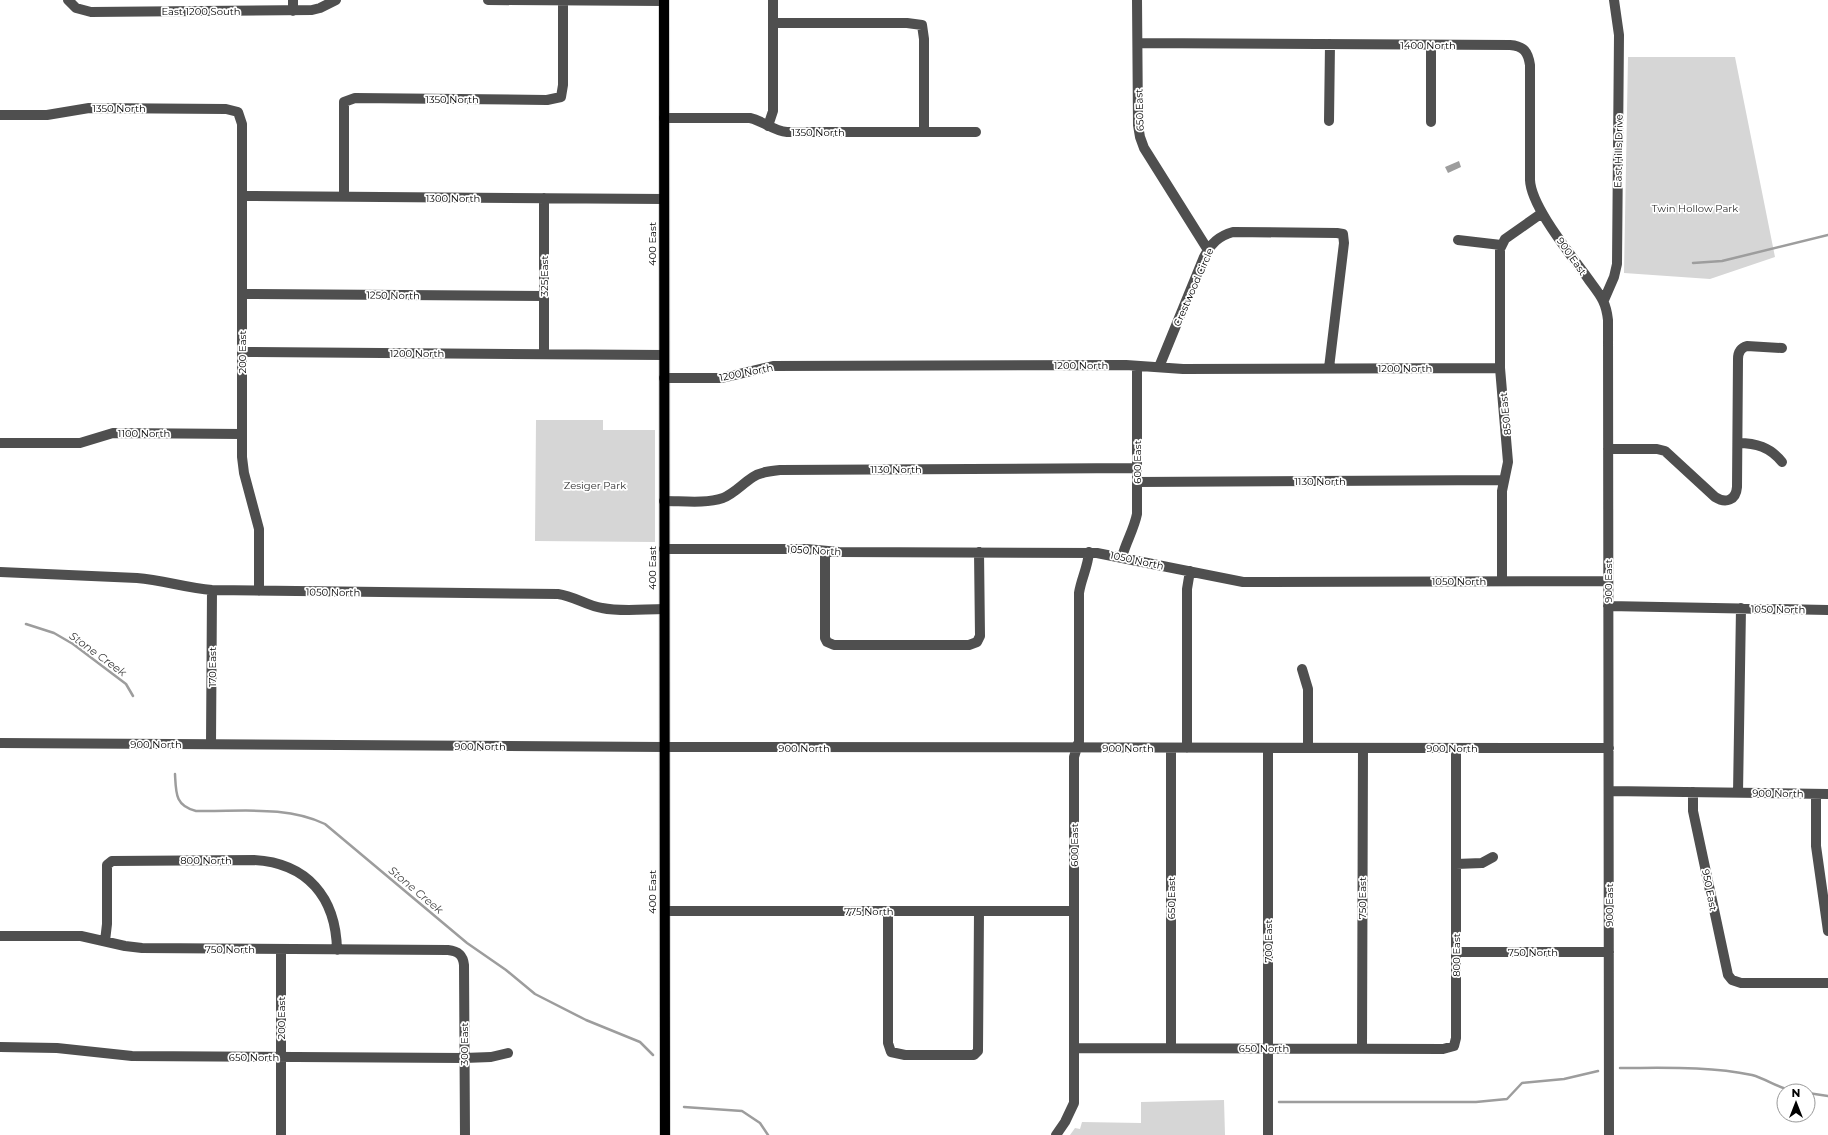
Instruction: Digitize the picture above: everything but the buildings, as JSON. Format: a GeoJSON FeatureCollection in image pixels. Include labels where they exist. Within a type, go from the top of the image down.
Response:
{"type":"FeatureCollection","features":[{"type":"Feature","properties":{"kind":"main road","name":"400 East"},"geometry":{"type":"LineString","coordinates":[[664,1],[665,1135]]}},
{"type":"Feature","properties":{"kind":"street","name":"East 1200 South"},"geometry":{"type":"LineString","coordinates":[[68,0],[76,8],[86,12],[316,10],[336,0]]}},
{"type":"Feature","properties":{"kind":"street"},"geometry":{"type":"LineString","coordinates":[[293,0],[293,11]]}},
{"type":"Feature","properties":{"kind":"street"},"geometry":{"type":"LineString","coordinates":[[488,0],[664,1]]}},
{"type":"Feature","properties":{"kind":"street","name":"1350 North"},"geometry":{"type":"LineString","coordinates":[[344,197],[344,102],[355,98],[547,100],[560,97],[563,85],[563,0]]}},
{"type":"Feature","properties":{"kind":"street"},"geometry":{"type":"LineString","coordinates":[[768,126],[774,111],[773,0]]}},
{"type":"Feature","properties":{"kind":"street","name":"650 East"},"geometry":{"type":"LineString","coordinates":[[1137,0],[1138,125],[1142,143],[1208,250]]}},
{"type":"Feature","properties":{"kind":"street","name":"East Hills Drive"},"geometry":{"type":"LineString","coordinates":[[1604,300],[1614,277],[1617,264],[1619,35],[1614,0]]}},
{"type":"Feature","properties":{"kind":"street"},"geometry":{"type":"LineString","coordinates":[[773,23],[907,23],[922,25],[924,39],[924,132]]}},
{"type":"Feature","properties":{"kind":"street","name":"1400 North"},"geometry":{"type":"LineString","coordinates":[[1138,43],[1510,45],[1521,47],[1526,50]]}},
{"type":"Feature","properties":{"kind":"street"},"geometry":{"type":"LineString","coordinates":[[1329,121],[1330,44]]}},
{"type":"Feature","properties":{"kind":"street"},"geometry":{"type":"LineString","coordinates":[[1431,45],[1431,122]]}},
{"type":"Feature","properties":{"kind":"street","name":"900 East"},"geometry":{"type":"LineString","coordinates":[[1526,50],[1530,65],[1530,185],[1532,196],[1542,213],[1604,300],[1608,320],[1609,1135]]}},
{"type":"Feature","properties":{"kind":"street","name":"1350 North"},"geometry":{"type":"LineString","coordinates":[[0,115],[47,115],[89,108],[226,109],[238,112]]}},
{"type":"Feature","properties":{"kind":"street","name":"200 East"},"geometry":{"type":"LineString","coordinates":[[238,112],[242,124],[242,434],[244,473],[259,529],[259,591]]}},
{"type":"Feature","properties":{"kind":"street","name":"1350 North"},"geometry":{"type":"LineString","coordinates":[[664,118],[750,118],[775,130],[787,132],[976,132]]}},
{"type":"Feature","properties":{"kind":"street","name":"1300 North"},"geometry":{"type":"LineString","coordinates":[[242,196],[664,199]]}},
{"type":"Feature","properties":{"kind":"street","name":"325 East"},"geometry":{"type":"LineString","coordinates":[[544,198],[544,354]]}},
{"type":"Feature","properties":{"kind":"street"},"geometry":{"type":"LineString","coordinates":[[1458,240],[1501,245],[1505,239],[1542,213]]}},
{"type":"Feature","properties":{"kind":"street","name":"Crestwood Circle"},"geometry":{"type":"LineString","coordinates":[[1159,367],[1208,250],[1220,237],[1234,232],[1334,232],[1343,234],[1344,242],[1329,368]]}},
{"type":"Feature","properties":{"kind":"street","name":"850 East"},"geometry":{"type":"LineString","coordinates":[[1501,245],[1500,368],[1508,462],[1504,480],[1502,502],[1502,581]]}},
{"type":"Feature","properties":{"kind":"street","name":"1250 North"},"geometry":{"type":"LineString","coordinates":[[242,294],[544,296]]}},
{"type":"Feature","properties":{"kind":"street"},"geometry":{"type":"LineString","coordinates":[[1608,449],[1657,449],[1665,451],[1715,497],[1722,500],[1730,500],[1735,496],[1737,490],[1739,352],[1747,346],[1782,348]]}},
{"type":"Feature","properties":{"kind":"street","name":"1200 North"},"geometry":{"type":"LineString","coordinates":[[242,352],[664,356]]}},
{"type":"Feature","properties":{"kind":"street","name":"1200 North"},"geometry":{"type":"LineString","coordinates":[[664,378],[722,378],[773,366],[1137,366],[1183,369],[1500,368]]}},
{"type":"Feature","properties":{"kind":"street","name":"600 East"},"geometry":{"type":"LineString","coordinates":[[1122,557],[1136,520],[1137,366]]}},
{"type":"Feature","properties":{"kind":"street","name":"1100 North"},"geometry":{"type":"LineString","coordinates":[[0,443],[80,443],[113,433],[242,434]]}},
{"type":"Feature","properties":{"kind":"street"},"geometry":{"type":"LineString","coordinates":[[1738,443],[1763,446],[1777,455],[1782,462]]}},
{"type":"Feature","properties":{"kind":"street","name":"1130 North"},"geometry":{"type":"LineString","coordinates":[[664,501],[704,501],[721,498],[738,490],[754,476],[780,470],[1137,468]]}},
{"type":"Feature","properties":{"kind":"street","name":"1130 North"},"geometry":{"type":"LineString","coordinates":[[1137,482],[1504,480]]}},
{"type":"Feature","properties":{"kind":"street","name":"1050 North"},"geometry":{"type":"LineString","coordinates":[[664,548],[806,548],[825,551],[1089,552],[1122,557],[1243,582],[1608,581]]}},
{"type":"Feature","properties":{"kind":"street"},"geometry":{"type":"LineString","coordinates":[[825,551],[825,636],[827,642],[834,644],[953,645],[969,645],[977,642],[980,636],[979,552]]}},
{"type":"Feature","properties":{"kind":"street","name":"600 East"},"geometry":{"type":"LineString","coordinates":[[1056,1135],[1073,1108],[1074,757],[1079,741],[1079,593],[1087,567],[1089,552]]}},
{"type":"Feature","properties":{"kind":"street"},"geometry":{"type":"LineString","coordinates":[[1187,748],[1187,589],[1190,571]]}},
{"type":"Feature","properties":{"kind":"street","name":"1050 North"},"geometry":{"type":"LineString","coordinates":[[0,572],[137,578],[156,580],[190,588],[212,590],[552,594],[571,596],[603,608],[664,609]]}},
{"type":"Feature","properties":{"kind":"street","name":"170 East"},"geometry":{"type":"LineString","coordinates":[[212,590],[212,744]]}},
{"type":"Feature","properties":{"kind":"street","name":"1050 North"},"geometry":{"type":"LineString","coordinates":[[1608,606],[1828,610]]}},
{"type":"Feature","properties":{"kind":"street"},"geometry":{"type":"LineString","coordinates":[[1738,793],[1741,608]]}},
{"type":"Feature","properties":{"kind":"street"},"geometry":{"type":"LineString","coordinates":[[1302,669],[1308,689],[1308,748]]}},
{"type":"Feature","properties":{"kind":"street","name":"900 North"},"geometry":{"type":"LineString","coordinates":[[0,743],[664,748],[1609,748]]}},
{"type":"Feature","properties":{"kind":"street","name":"650 East"},"geometry":{"type":"LineString","coordinates":[[1171,748],[1171,1048]]}},
{"type":"Feature","properties":{"kind":"street","name":"700 East"},"geometry":{"type":"LineString","coordinates":[[1268,748],[1268,1135]]}},
{"type":"Feature","properties":{"kind":"street","name":"750 East"},"geometry":{"type":"LineString","coordinates":[[1362,1048],[1363,748]]}},
{"type":"Feature","properties":{"kind":"street","name":"800 East"},"geometry":{"type":"LineString","coordinates":[[1454,1046],[1456,1038],[1456,748]]}},
{"type":"Feature","properties":{"kind":"street","name":"900 North"},"geometry":{"type":"LineString","coordinates":[[1609,791],[1828,794]]}},
{"type":"Feature","properties":{"kind":"street","name":"950 East"},"geometry":{"type":"LineString","coordinates":[[1693,792],[1693,811],[1726,970],[1730,978],[1738,982],[1828,983]]}},
{"type":"Feature","properties":{"kind":"street"},"geometry":{"type":"LineString","coordinates":[[1816,794],[1816,846],[1826,902],[1828,931]]}},
{"type":"Feature","properties":{"kind":"street"},"geometry":{"type":"LineString","coordinates":[[1456,864],[1482,863],[1493,857]]}},
{"type":"Feature","properties":{"kind":"street","name":"800 North"},"geometry":{"type":"LineString","coordinates":[[105,941],[107,924],[107,865],[112,861],[254,860],[281,864],[303,875],[316,887],[331,909],[336,929],[337,950]]}},
{"type":"Feature","properties":{"kind":"street","name":"775 North"},"geometry":{"type":"LineString","coordinates":[[664,911],[1074,911]]}},
{"type":"Feature","properties":{"kind":"street"},"geometry":{"type":"LineString","coordinates":[[888,911],[888,1038],[891,1052],[905,1055],[966,1055],[977,1053],[980,1044],[980,911]]}},
{"type":"Feature","properties":{"kind":"street","name":"750 North"},"geometry":{"type":"LineString","coordinates":[[0,936],[81,936],[142,948],[448,950],[460,954]]}},
{"type":"Feature","properties":{"kind":"street","name":"200 East"},"geometry":{"type":"LineString","coordinates":[[281,949],[281,1135]]}},
{"type":"Feature","properties":{"kind":"street","name":"750 North"},"geometry":{"type":"LineString","coordinates":[[1456,952],[1609,952]]}},
{"type":"Feature","properties":{"kind":"street","name":"300 East"},"geometry":{"type":"LineString","coordinates":[[460,954],[464,965],[465,1135]]}},
{"type":"Feature","properties":{"kind":"street","name":"650 North"},"geometry":{"type":"LineString","coordinates":[[1074,1048],[1443,1048],[1454,1046]]}},
{"type":"Feature","properties":{"kind":"street","name":"650 North"},"geometry":{"type":"LineString","coordinates":[[0,1048],[57,1048],[132,1056],[464,1058],[500,1056],[508,1053]]}},
{"type":"Feature","properties":{"kind":"green space","name":"Twin Hollow Park"},"geometry":{"type":"Polygon","coordinates":[[[1628,57],[1735,57],[1775,257],[1710,279],[1624,273],[1628,57]]]}},
{"type":"Feature","properties":{"kind":"green space","name":"Zesiger Park"},"geometry":{"type":"Polygon","coordinates":[[[536,420],[603,420],[603,430],[655,430],[655,542],[535,541],[536,420]]]}},
{"type":"Feature","properties":{"kind":"green space"},"geometry":{"type":"Polygon","coordinates":[[[1224,1100],[1225,1135],[1070,1135],[1075,1128],[1080,1129],[1082,1122],[1141,1123],[1141,1102],[1224,1100]]]}},
{"type":"Feature","properties":{"kind":"shaded area"},"geometry":{"type":"Polygon","coordinates":[[[1459,161],[1461,167],[1448,173],[1445,167],[1459,161]]]}},
{"type":"Feature","properties":{"kind":"waterway"},"geometry":{"type":"LineString","coordinates":[[1693,263],[1722,261],[1828,235]]}},
{"type":"Feature","properties":{"kind":"waterway","name":"Stone Creek"},"geometry":{"type":"LineString","coordinates":[[26,624],[54,633],[73,644],[126,684],[133,696]]}},
{"type":"Feature","properties":{"kind":"waterway","name":"Stone Creek"},"geometry":{"type":"LineString","coordinates":[[175,774],[178,798],[180,802],[189,809],[196,811],[278,812],[310,818],[325,824],[467,943],[506,970],[535,994],[586,1020],[640,1042],[653,1055]]}},
{"type":"Feature","properties":{"kind":"waterway"},"geometry":{"type":"LineString","coordinates":[[1620,1068],[1686,1068],[1719,1070],[1752,1075],[1776,1085]]}},
{"type":"Feature","properties":{"kind":"waterway"},"geometry":{"type":"LineString","coordinates":[[1279,1102],[1476,1102],[1507,1099],[1522,1083],[1564,1079],[1598,1071]]}},
{"type":"Feature","properties":{"kind":"waterway"},"geometry":{"type":"LineString","coordinates":[[1816,1094],[1828,1096]]}},
{"type":"Feature","properties":{"kind":"waterway","name":"Stone Creek"},"geometry":{"type":"LineString","coordinates":[[684,1107],[742,1111],[760,1123],[768,1135]]}}]}
